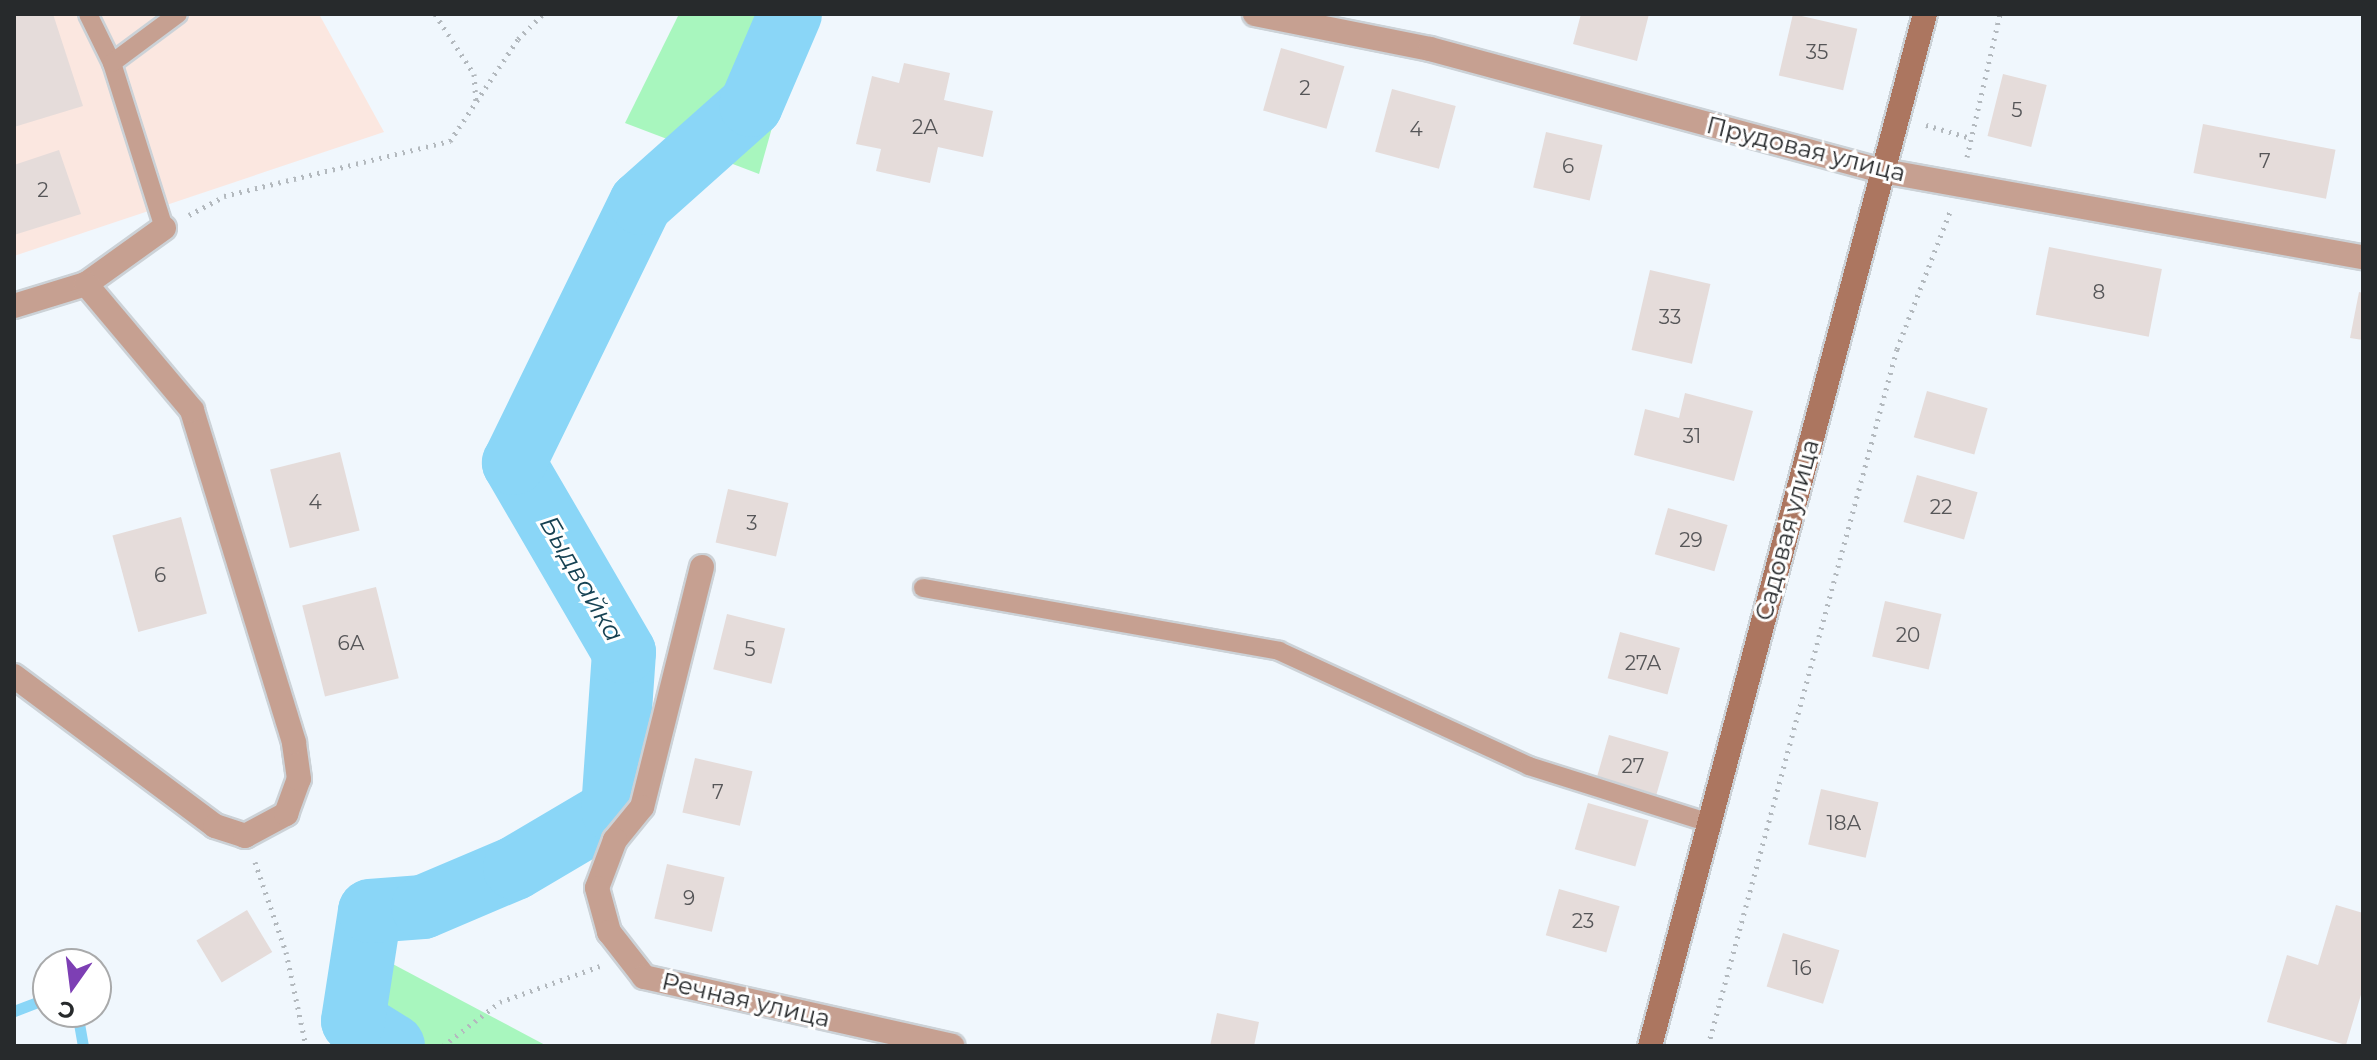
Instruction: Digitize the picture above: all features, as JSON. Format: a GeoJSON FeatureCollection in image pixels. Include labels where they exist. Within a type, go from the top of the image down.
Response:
{"type":"FeatureCollection","features":[{"type":"Feature","properties":{"kind":"street","name":"Прудовая улица"},"geometry":{"type":"LineString","coordinates":[[1255,14],[1430,49],[1883,171],[2363,257]]}},
{"type":"Feature","properties":{"kind":"street","name":"Садовая улица"},"geometry":{"type":"LineString","coordinates":[[1650,1046],[1925,14]]}},
{"type":"Feature","properties":{"kind":"street"},"geometry":{"type":"LineString","coordinates":[[14,306],[86,284],[164,228]]}},
{"type":"Feature","properties":{"kind":"street"},"geometry":{"type":"LineString","coordinates":[[14,676],[215,826],[245,836],[286,814],[299,779],[286,713],[192,410],[86,284]]}},
{"type":"Feature","properties":{"kind":"street","name":"Речная улица"},"geometry":{"type":"LineString","coordinates":[[702,567],[642,807],[615,840],[597,888],[609,932],[644,977],[952,1046]]}},
{"type":"Feature","properties":{"kind":"lane"},"geometry":{"type":"LineString","coordinates":[[88,14],[112,63],[164,228]]}},
{"type":"Feature","properties":{"kind":"lane"},"geometry":{"type":"LineString","coordinates":[[112,63],[178,14]]}},
{"type":"Feature","properties":{"kind":"lane"},"geometry":{"type":"LineString","coordinates":[[923,588],[1279,651],[1529,766],[1710,823]]}},
{"type":"Feature","properties":{"kind":"path"},"geometry":{"type":"LineString","coordinates":[[435,14],[474,74],[476,103]]}},
{"type":"Feature","properties":{"kind":"path"},"geometry":{"type":"LineString","coordinates":[[164,228],[224,196],[450,141],[518,39],[543,14]]}},
{"type":"Feature","properties":{"kind":"path"},"geometry":{"type":"LineString","coordinates":[[1708,1046],[1897,349],[1960,185],[2000,14]]}},
{"type":"Feature","properties":{"kind":"path"},"geometry":{"type":"LineString","coordinates":[[245,836],[286,952],[306,1046]]}},
{"type":"Feature","properties":{"kind":"path"},"geometry":{"type":"LineString","coordinates":[[443,1046],[500,1002],[627,956]]}},
{"type":"Feature","properties":{"kind":"shaded area"},"geometry":{"type":"Polygon","coordinates":[[[14,14],[319,14],[384,132],[14,256],[14,14]]]}},
{"type":"Feature","properties":{"kind":"green space"},"geometry":{"type":"Polygon","coordinates":[[[679,14],[804,14],[759,174],[625,123],[679,14]]]}},
{"type":"Feature","properties":{"kind":"green space"},"geometry":{"type":"Polygon","coordinates":[[[357,945],[547,1046],[355,1046],[357,945]]]}},
{"type":"Feature","properties":{"kind":"building"},"geometry":{"type":"Polygon","coordinates":[[[14,14],[53,14],[83,106],[14,127],[14,14]]]}},
{"type":"Feature","properties":{"kind":"building"},"geometry":{"type":"Polygon","coordinates":[[[1581,14],[1649,14],[1637,61],[1573,44],[1581,14]]]}},
{"type":"Feature","properties":{"kind":"building"},"geometry":{"type":"Polygon","coordinates":[[[1793,14],[1857,29],[1843,90],[1779,75],[1793,14]]]}},
{"type":"Feature","properties":{"kind":"building"},"geometry":{"type":"Polygon","coordinates":[[[1281,48],[1344,66],[1327,129],[1263,110],[1281,48]]]}},
{"type":"Feature","properties":{"kind":"building"},"geometry":{"type":"Polygon","coordinates":[[[904,63],[950,73],[944,100],[993,111],[983,157],[938,147],[930,183],[876,171],[881,149],[856,144],[872,76],[899,83],[904,63]]]}},
{"type":"Feature","properties":{"kind":"building"},"geometry":{"type":"Polygon","coordinates":[[[2003,74],[2047,85],[2031,147],[1988,136],[2003,74]]]}},
{"type":"Feature","properties":{"kind":"building"},"geometry":{"type":"Polygon","coordinates":[[[1392,89],[1456,106],[1439,169],[1375,152],[1392,89]]]}},
{"type":"Feature","properties":{"kind":"building"},"geometry":{"type":"Polygon","coordinates":[[[2203,124],[2336,150],[2326,199],[2193,173],[2203,124]]]}},
{"type":"Feature","properties":{"kind":"building"},"geometry":{"type":"Polygon","coordinates":[[[1546,132],[1603,145],[1590,201],[1533,188],[1546,132]]]}},
{"type":"Feature","properties":{"kind":"building"},"geometry":{"type":"Polygon","coordinates":[[[59,150],[81,214],[14,235],[14,165],[59,150]]]}},
{"type":"Feature","properties":{"kind":"building"},"geometry":{"type":"Polygon","coordinates":[[[2049,247],[2162,269],[2149,337],[2036,315],[2049,247]]]}},
{"type":"Feature","properties":{"kind":"building"},"geometry":{"type":"Polygon","coordinates":[[[1650,270],[1710,284],[1692,364],[1632,350],[1650,270]]]}},
{"type":"Feature","properties":{"kind":"building"},"geometry":{"type":"Polygon","coordinates":[[[2359,292],[2363,293],[2363,340],[2350,338],[2359,292]]]}},
{"type":"Feature","properties":{"kind":"building"},"geometry":{"type":"Polygon","coordinates":[[[1927,391],[1988,408],[1974,455],[1914,437],[1927,391]]]}},
{"type":"Feature","properties":{"kind":"building"},"geometry":{"type":"Polygon","coordinates":[[[1685,393],[1753,411],[1734,481],[1634,455],[1645,409],[1679,418],[1685,393]]]}},
{"type":"Feature","properties":{"kind":"building"},"geometry":{"type":"Polygon","coordinates":[[[340,452],[360,531],[290,548],[270,469],[340,452]]]}},
{"type":"Feature","properties":{"kind":"building"},"geometry":{"type":"Polygon","coordinates":[[[1917,475],[1978,492],[1964,539],[1903,522],[1917,475]]]}},
{"type":"Feature","properties":{"kind":"building"},"geometry":{"type":"Polygon","coordinates":[[[728,489],[788,503],[776,557],[716,543],[728,489]]]}},
{"type":"Feature","properties":{"kind":"building"},"geometry":{"type":"Polygon","coordinates":[[[1668,508],[1728,525],[1714,571],[1655,554],[1668,508]]]}},
{"type":"Feature","properties":{"kind":"building"},"geometry":{"type":"Polygon","coordinates":[[[181,517],[207,614],[138,632],[112,535],[181,517]]]}},
{"type":"Feature","properties":{"kind":"building"},"geometry":{"type":"Polygon","coordinates":[[[376,587],[399,678],[325,697],[302,605],[376,587]]]}},
{"type":"Feature","properties":{"kind":"building"},"geometry":{"type":"Polygon","coordinates":[[[1885,601],[1942,614],[1929,670],[1872,657],[1885,601]]]}},
{"type":"Feature","properties":{"kind":"building"},"geometry":{"type":"Polygon","coordinates":[[[727,614],[785,629],[771,684],[713,669],[727,614]]]}},
{"type":"Feature","properties":{"kind":"building"},"geometry":{"type":"Polygon","coordinates":[[[1620,632],[1680,648],[1667,694],[1608,678],[1620,632]]]}},
{"type":"Feature","properties":{"kind":"building"},"geometry":{"type":"Polygon","coordinates":[[[1609,735],[1669,752],[1655,798],[1596,781],[1609,735]]]}},
{"type":"Feature","properties":{"kind":"building"},"geometry":{"type":"Polygon","coordinates":[[[695,758],[752,771],[740,826],[682,813],[695,758]]]}},
{"type":"Feature","properties":{"kind":"building"},"geometry":{"type":"Polygon","coordinates":[[[1821,789],[1878,802],[1866,858],[1808,845],[1821,789]]]}},
{"type":"Feature","properties":{"kind":"building"},"geometry":{"type":"Polygon","coordinates":[[[1588,803],[1649,820],[1635,867],[1575,849],[1588,803]]]}},
{"type":"Feature","properties":{"kind":"building"},"geometry":{"type":"Polygon","coordinates":[[[667,864],[724,877],[712,932],[654,919],[667,864]]]}},
{"type":"Feature","properties":{"kind":"building"},"geometry":{"type":"Polygon","coordinates":[[[1559,889],[1620,906],[1606,953],[1546,935],[1559,889]]]}},
{"type":"Feature","properties":{"kind":"building"},"geometry":{"type":"Polygon","coordinates":[[[2336,905],[2363,913],[2363,988],[2346,1045],[2267,1022],[2287,955],[2318,965],[2336,905]]]}},
{"type":"Feature","properties":{"kind":"building"},"geometry":{"type":"Polygon","coordinates":[[[247,910],[272,952],[222,982],[196,940],[247,910]]]}},
{"type":"Feature","properties":{"kind":"building"},"geometry":{"type":"Polygon","coordinates":[[[1783,933],[1839,950],[1823,1004],[1767,987],[1783,933]]]}},
{"type":"Feature","properties":{"kind":"building"},"geometry":{"type":"Polygon","coordinates":[[[1217,1013],[1259,1022],[1254,1046],[1210,1046],[1217,1013]]]}},
{"type":"Feature","properties":{"kind":"waterway","name":"Быдвайка"},"geometry":{"type":"LineString","coordinates":[[393,1046],[353,1021],[370,911],[423,907],[515,868],[613,810],[624,652],[514,463],[641,203],[751,105],[790,14]]}},
{"type":"Feature","properties":{"kind":"waterway"},"geometry":{"type":"LineString","coordinates":[[14,1011],[32,1004]]}},
{"type":"Feature","properties":{"kind":"waterway"},"geometry":{"type":"LineString","coordinates":[[80,1028],[83,1046]]}}]}
